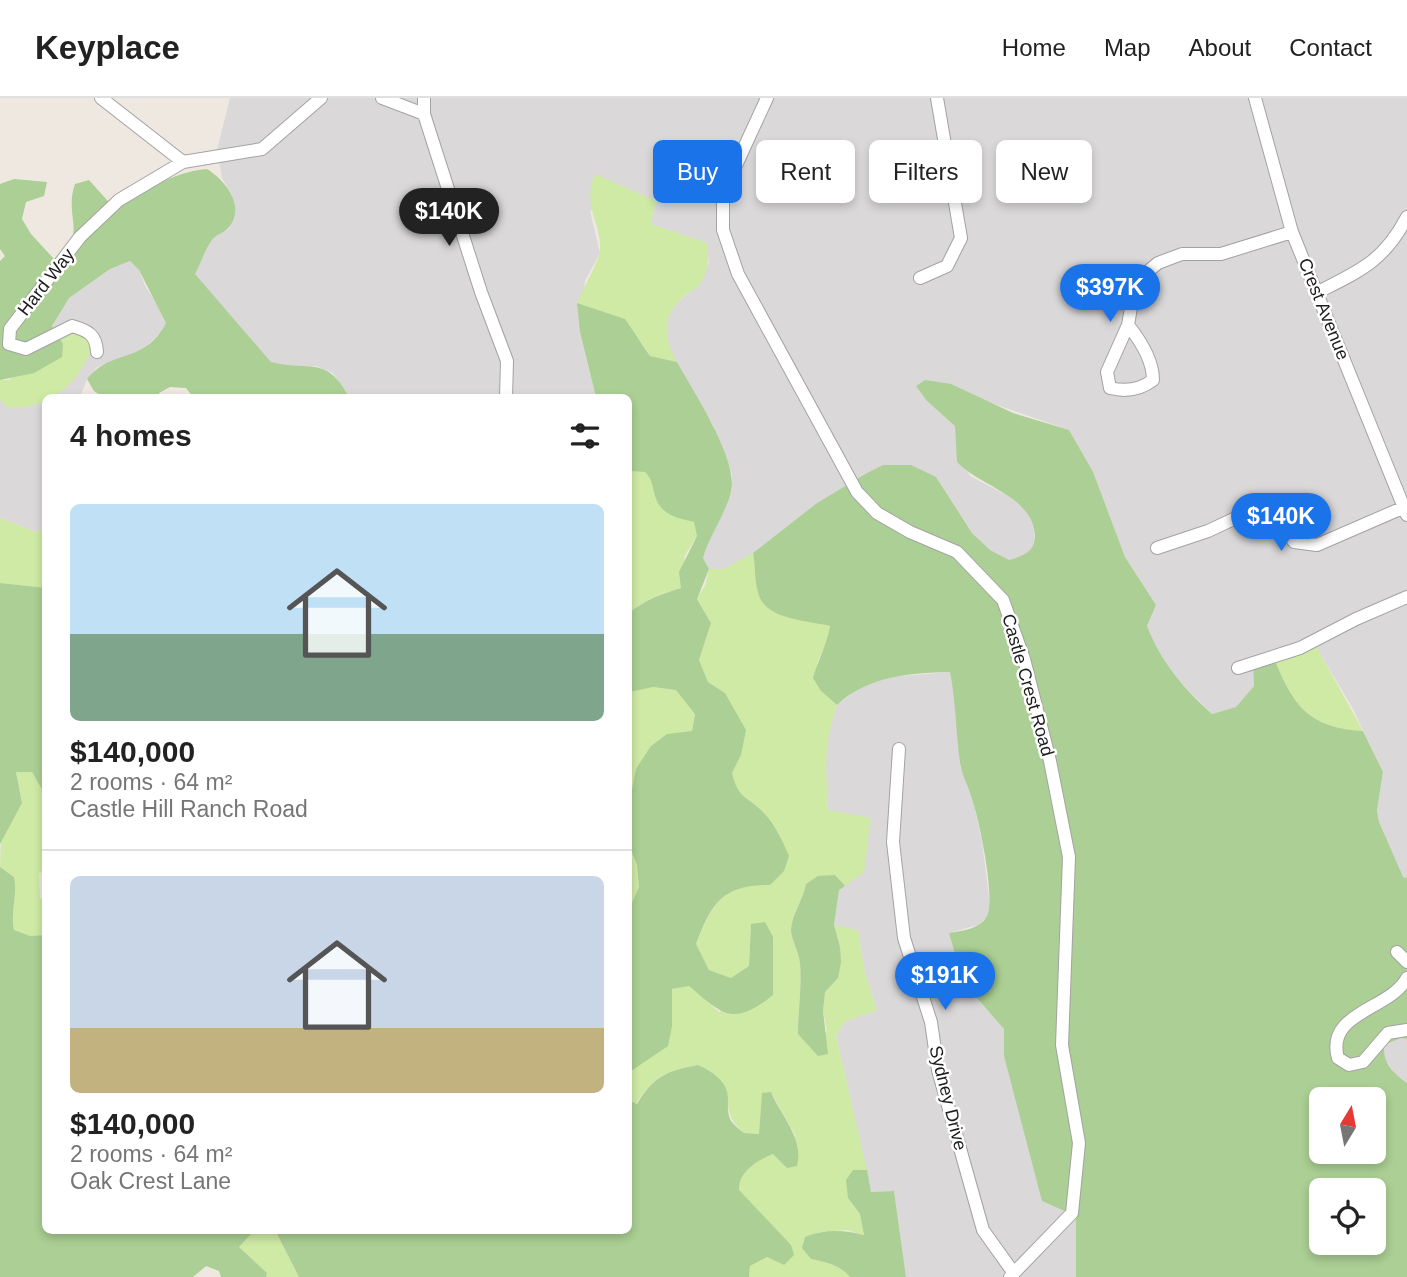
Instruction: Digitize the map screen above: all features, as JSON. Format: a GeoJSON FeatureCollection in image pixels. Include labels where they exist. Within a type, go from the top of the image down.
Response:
{"type":"FeatureCollection","features":[{"type":"Feature","properties":{"kind":"street"},"geometry":{"type":"LineString","coordinates":[[101,98],[183,162],[262,149],[321,98]]}},
{"type":"Feature","properties":{"kind":"street"},"geometry":{"type":"LineString","coordinates":[[382,98],[424,114]]}},
{"type":"Feature","properties":{"kind":"street"},"geometry":{"type":"LineString","coordinates":[[424,98],[424,114],[481,292],[508,361],[506,394]]}},
{"type":"Feature","properties":{"kind":"street","name":"Castle Crest Road"},"geometry":{"type":"LineString","coordinates":[[767,98],[732,174],[723,202],[723,230],[738,274],[857,492],[877,513],[911,532],[957,552],[1003,600],[1024,659],[1050,761],[1069,857],[1062,1045],[1079,1143],[1072,1213],[1012,1274]]}},
{"type":"Feature","properties":{"kind":"street"},"geometry":{"type":"LineString","coordinates":[[920,278],[947,266],[961,238],[937,98]]}},
{"type":"Feature","properties":{"kind":"street","name":"Crest Avenue"},"geometry":{"type":"LineString","coordinates":[[1255,98],[1292,232],[1406,510]]}},
{"type":"Feature","properties":{"kind":"street","name":"Hard Way"},"geometry":{"type":"LineString","coordinates":[[97,352],[96,339],[88,331],[72,326],[26,349],[9,344],[10,329],[80,237],[119,200],[183,162]]}},
{"type":"Feature","properties":{"kind":"street"},"geometry":{"type":"LineString","coordinates":[[1318,292],[1368,267],[1399,233],[1407,217]]}},
{"type":"Feature","properties":{"kind":"street"},"geometry":{"type":"LineString","coordinates":[[1128,325],[1139,339],[1153,370],[1153,380],[1143,388],[1122,391],[1110,388],[1107,372],[1128,325],[1134,290],[1146,273],[1158,263],[1182,254],[1221,254],[1292,232]]}},
{"type":"Feature","properties":{"kind":"street"},"geometry":{"type":"LineString","coordinates":[[1157,548],[1209,531],[1253,510],[1274,514],[1294,542],[1317,545],[1406,510]]}},
{"type":"Feature","properties":{"kind":"street"},"geometry":{"type":"LineString","coordinates":[[1238,668],[1300,648],[1407,597]]}},
{"type":"Feature","properties":{"kind":"street","name":"Sydney Drive"},"geometry":{"type":"LineString","coordinates":[[900,749],[893,842],[904,938],[931,1023],[938,1070],[983,1230],[1012,1274]]}},
{"type":"Feature","properties":{"kind":"street"},"geometry":{"type":"LineString","coordinates":[[1397,952],[1407,962]]}},
{"type":"Feature","properties":{"kind":"street"},"geometry":{"type":"LineString","coordinates":[[1407,978],[1391,994],[1348,1021],[1338,1032],[1334,1045],[1338,1058],[1349,1065],[1363,1062],[1388,1033],[1407,1031]]}},
{"type":"Feature","properties":{"kind":"shaded area"},"geometry":{"type":"Polygon","coordinates":[[[230,98],[1407,98],[1407,878],[1403,877],[1395,862],[1379,822],[1377,810],[1383,772],[1352,707],[1316,647],[1253,664],[1254,686],[1236,707],[1212,714],[1171,673],[1155,646],[1147,626],[1156,605],[1125,557],[1093,473],[1069,430],[986,401],[927,401],[955,426],[957,450],[970,476],[1010,497],[1028,513],[1034,528],[1035,543],[1027,555],[1009,560],[990,550],[972,533],[936,477],[883,465],[817,503],[748,557],[724,569],[709,569],[703,558],[713,528],[732,490],[732,474],[713,425],[671,353],[664,334],[670,312],[699,285],[709,262],[706,243],[650,224],[655,203],[742,203],[742,140],[653,140],[653,201],[590,211],[600,253],[585,281],[580,332],[595,394],[347,394],[333,373],[316,366],[288,367],[271,362],[194,274],[212,238],[229,229],[232,195],[222,178],[217,150],[230,98]]]}},
{"type":"Feature","properties":{"kind":"shaded area"},"geometry":{"type":"Polygon","coordinates":[[[130,261],[139,270],[145,286],[164,314],[166,323],[160,333],[139,353],[97,367],[87,379],[81,394],[57,394],[60,392],[59,338],[52,327],[69,298],[110,269],[130,261]]]}},
{"type":"Feature","properties":{"kind":"shaded area"},"geometry":{"type":"Polygon","coordinates":[[[0,400],[26,407],[42,403],[42,529],[36,532],[0,518],[0,400]]]}},
{"type":"Feature","properties":{"kind":"shaded area"},"geometry":{"type":"Polygon","coordinates":[[[950,672],[956,704],[960,766],[973,800],[982,842],[990,905],[987,917],[978,925],[949,933],[963,982],[1004,1029],[1004,1056],[1076,1216],[1076,1277],[906,1277],[894,1191],[871,1192],[836,1035],[844,1022],[877,1010],[865,973],[858,931],[834,925],[839,890],[828,810],[825,755],[827,736],[837,705],[866,683],[890,677],[950,672]]]}},
{"type":"Feature","properties":{"kind":"shaded area"},"geometry":{"type":"Polygon","coordinates":[[[1401,1038],[1407,1039],[1407,1083],[1394,1073],[1384,1059],[1384,1045],[1401,1038]]]}},
{"type":"Feature","properties":{"kind":"green space"},"geometry":{"type":"Polygon","coordinates":[[[207,169],[220,180],[231,194],[235,211],[229,227],[214,238],[195,274],[271,362],[324,370],[341,384],[347,394],[191,394],[186,388],[170,387],[159,394],[98,394],[87,379],[107,363],[148,345],[166,323],[139,270],[130,261],[110,269],[69,298],[52,326],[63,344],[62,357],[34,373],[0,380],[0,261],[5,256],[0,249],[0,184],[14,179],[47,182],[44,196],[26,202],[22,219],[31,234],[54,259],[71,242],[72,196],[75,184],[89,180],[115,209],[170,178],[207,169]]]}},
{"type":"Feature","properties":{"kind":"green space"},"geometry":{"type":"Polygon","coordinates":[[[595,174],[653,200],[656,203],[651,224],[707,243],[708,265],[705,275],[697,287],[675,306],[668,321],[667,337],[677,362],[650,356],[637,337],[620,322],[577,303],[600,251],[591,204],[591,185],[595,174]]]}},
{"type":"Feature","properties":{"kind":"green space"},"geometry":{"type":"Polygon","coordinates":[[[577,303],[625,319],[650,356],[677,362],[722,444],[732,478],[731,492],[703,558],[709,569],[697,599],[711,623],[699,660],[708,682],[725,693],[746,730],[741,755],[732,773],[737,787],[771,821],[789,856],[784,871],[770,885],[741,888],[721,899],[708,917],[696,944],[709,970],[731,978],[749,966],[751,924],[765,922],[773,937],[773,995],[748,1011],[738,1014],[720,1010],[689,986],[672,989],[672,1026],[668,1046],[632,1070],[632,903],[639,887],[637,865],[632,853],[632,790],[636,769],[651,746],[667,734],[692,731],[695,714],[676,690],[653,687],[632,691],[632,611],[653,598],[681,588],[679,572],[697,536],[694,522],[672,515],[659,505],[650,478],[645,472],[632,471],[632,394],[595,394],[580,332],[577,303]]]}},
{"type":"Feature","properties":{"kind":"green space"},"geometry":{"type":"Polygon","coordinates":[[[72,330],[86,337],[91,345],[86,361],[75,378],[56,394],[42,394],[42,403],[8,408],[0,400],[0,380],[9,380],[72,330]]]}},
{"type":"Feature","properties":{"kind":"green space"},"geometry":{"type":"Polygon","coordinates":[[[925,380],[951,384],[1013,413],[1069,430],[1093,472],[1125,557],[1156,605],[1147,626],[1159,651],[1174,674],[1212,714],[1236,707],[1254,686],[1253,664],[1274,658],[1288,689],[1305,711],[1329,725],[1363,731],[1383,772],[1377,810],[1379,822],[1403,877],[1407,878],[1407,1039],[1401,1038],[1384,1045],[1385,1057],[1390,1067],[1407,1083],[1407,1277],[1076,1277],[1076,1216],[1042,1201],[1004,1056],[1004,1029],[963,982],[949,933],[980,924],[987,916],[989,907],[986,859],[979,823],[960,763],[950,672],[904,675],[876,682],[849,695],[837,705],[821,691],[813,678],[830,626],[777,613],[762,601],[757,587],[753,553],[817,503],[883,465],[911,465],[936,477],[972,533],[990,550],[1009,560],[1030,550],[1035,536],[1032,522],[1025,511],[1004,493],[957,462],[955,426],[927,401],[916,386],[925,380]]]}},
{"type":"Feature","properties":{"kind":"green space"},"geometry":{"type":"Polygon","coordinates":[[[632,471],[645,472],[652,480],[656,500],[695,522],[697,536],[685,555],[681,588],[632,611],[632,471]]]}},
{"type":"Feature","properties":{"kind":"green space"},"geometry":{"type":"Polygon","coordinates":[[[0,518],[36,532],[42,529],[42,588],[0,583],[0,518]]]}},
{"type":"Feature","properties":{"kind":"green space"},"geometry":{"type":"Polygon","coordinates":[[[753,553],[757,570],[756,582],[814,622],[830,626],[828,641],[817,663],[821,691],[837,705],[827,745],[828,810],[871,818],[864,872],[845,886],[835,875],[806,884],[791,931],[800,962],[798,1034],[818,1055],[827,1030],[823,1011],[825,992],[838,978],[840,947],[834,925],[858,930],[865,973],[877,1010],[844,1022],[836,1036],[867,1170],[853,1170],[848,1198],[860,1214],[864,1235],[847,1230],[819,1232],[811,1259],[837,1267],[850,1277],[749,1277],[750,1266],[767,1257],[784,1265],[791,1245],[738,1190],[745,1172],[773,1153],[787,1168],[795,1135],[771,1092],[762,1094],[759,1134],[744,1133],[736,1125],[729,1112],[728,1095],[698,1065],[661,1077],[648,1087],[636,1104],[632,1102],[632,1069],[672,1026],[671,990],[689,985],[719,1012],[772,966],[773,937],[751,924],[749,966],[731,978],[709,970],[696,944],[714,907],[730,892],[754,885],[770,884],[763,812],[736,790],[732,773],[741,755],[725,693],[708,682],[699,660],[711,623],[697,598],[705,586],[709,569],[724,569],[753,553]]]}},
{"type":"Feature","properties":{"kind":"green space"},"geometry":{"type":"Polygon","coordinates":[[[0,583],[42,588],[42,790],[32,772],[16,772],[22,803],[0,844],[0,583]]]}},
{"type":"Feature","properties":{"kind":"green space"},"geometry":{"type":"Polygon","coordinates":[[[1316,646],[1363,731],[1344,729],[1316,719],[1305,711],[1288,689],[1274,658],[1316,646]]]}},
{"type":"Feature","properties":{"kind":"green space"},"geometry":{"type":"Polygon","coordinates":[[[652,687],[677,690],[695,713],[692,731],[667,735],[651,746],[632,820],[632,690],[652,687]]]}},
{"type":"Feature","properties":{"kind":"green space"},"geometry":{"type":"Polygon","coordinates":[[[16,772],[32,772],[42,790],[42,872],[39,873],[42,935],[30,936],[14,930],[14,877],[0,867],[1,838],[22,803],[16,772]]]}},
{"type":"Feature","properties":{"kind":"green space"},"geometry":{"type":"Polygon","coordinates":[[[632,853],[637,865],[639,887],[632,904],[632,853]]]}},
{"type":"Feature","properties":{"kind":"green space"},"geometry":{"type":"Polygon","coordinates":[[[0,867],[14,877],[14,930],[30,936],[42,935],[42,1234],[251,1234],[239,1247],[267,1273],[266,1277],[221,1277],[219,1271],[206,1266],[193,1277],[0,1277],[0,867]]]}},
{"type":"Feature","properties":{"kind":"green space"},"geometry":{"type":"Polygon","coordinates":[[[835,875],[845,886],[839,890],[834,925],[841,962],[838,978],[825,992],[823,1011],[828,1054],[818,1056],[798,1034],[800,963],[791,931],[806,884],[818,876],[835,875]]]}},
{"type":"Feature","properties":{"kind":"green space"},"geometry":{"type":"Polygon","coordinates":[[[698,1065],[722,1082],[727,1092],[730,1118],[744,1133],[759,1134],[762,1093],[771,1092],[794,1137],[797,1166],[787,1168],[773,1154],[755,1163],[745,1172],[739,1190],[791,1245],[794,1255],[784,1265],[767,1257],[750,1266],[749,1277],[299,1277],[277,1234],[632,1234],[632,1102],[637,1104],[655,1081],[677,1070],[698,1065]]]}},
{"type":"Feature","properties":{"kind":"green space"},"geometry":{"type":"Polygon","coordinates":[[[853,1170],[867,1170],[871,1192],[894,1191],[906,1277],[850,1277],[837,1267],[811,1259],[802,1248],[805,1237],[820,1233],[841,1231],[864,1235],[860,1214],[848,1198],[846,1180],[853,1170]]]}},
{"type":"Feature","properties":{"kind":"green space"},"geometry":{"type":"Polygon","coordinates":[[[250,1234],[277,1234],[299,1277],[266,1277],[267,1273],[239,1247],[250,1234]]]}}]}
